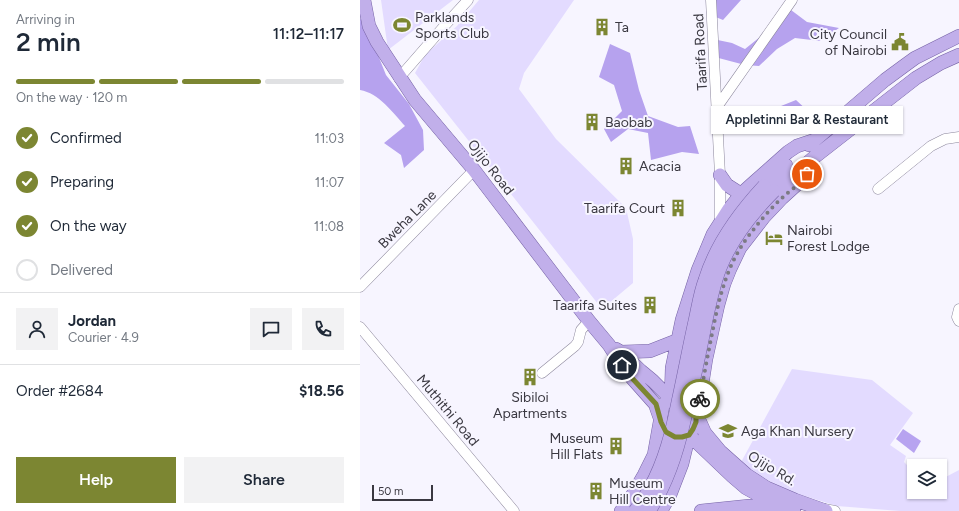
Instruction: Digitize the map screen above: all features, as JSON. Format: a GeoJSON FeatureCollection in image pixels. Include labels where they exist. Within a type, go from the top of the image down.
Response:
{"type":"FeatureCollection","features":[{"type":"Feature","properties":{"kind":"main road","name":"Ojijo Road"},"geometry":{"type":"LineString","coordinates":[[364,0],[369,26],[399,78],[415,100],[474,170],[609,345]]}},
{"type":"Feature","properties":{"kind":"main road"},"geometry":{"type":"LineString","coordinates":[[649,511],[657,500],[674,460],[686,414],[708,310],[721,266],[731,245],[745,223],[760,205],[769,188],[814,140],[885,80],[915,58],[959,36]]}},
{"type":"Feature","properties":{"kind":"main road"},"geometry":{"type":"LineString","coordinates":[[635,511],[650,489],[659,471],[668,444],[705,279],[722,240],[737,218],[750,201],[812,160],[916,78],[941,63],[959,55]]}},
{"type":"Feature","properties":{"kind":"main road"},"geometry":{"type":"LineString","coordinates":[[671,399],[672,368],[682,320],[698,270],[713,234],[729,209],[741,194],[788,152],[797,146],[814,140]]}},
{"type":"Feature","properties":{"kind":"main road"},"geometry":{"type":"LineString","coordinates":[[661,511],[670,495],[682,464],[689,435],[696,422],[696,413],[699,404],[706,359],[718,305],[730,269],[740,248],[764,216],[804,178],[812,160]]}},
{"type":"Feature","properties":{"kind":"main road"},"geometry":{"type":"LineString","coordinates":[[720,175],[727,185],[741,194]]}},
{"type":"Feature","properties":{"kind":"main road"},"geometry":{"type":"LineString","coordinates":[[621,352],[650,351],[678,340]]}},
{"type":"Feature","properties":{"kind":"main road"},"geometry":{"type":"LineString","coordinates":[[609,345],[631,377],[656,404],[661,422],[666,432],[675,437],[689,435]]}},
{"type":"Feature","properties":{"kind":"main road"},"geometry":{"type":"LineString","coordinates":[[609,345],[621,352],[671,399]]}},
{"type":"Feature","properties":{"kind":"main road","name":"Ojijo Rd."},"geometry":{"type":"LineString","coordinates":[[671,399],[678,395],[687,398],[693,405],[705,433],[720,451],[747,475],[767,488],[794,500],[822,509]]}},
{"type":"Feature","properties":{"kind":"main road"},"geometry":{"type":"LineString","coordinates":[[622,511],[644,475],[654,455],[663,405],[671,399]]}},
{"type":"Feature","properties":{"kind":"main road"},"geometry":{"type":"LineString","coordinates":[[689,435],[746,488],[788,509]]}},
{"type":"Feature","properties":{"kind":"main road"},"geometry":{"type":"LineString","coordinates":[[701,511],[759,505],[788,509]]}},
{"type":"Feature","properties":{"kind":"street"},"geometry":{"type":"LineString","coordinates":[[399,78],[468,0]]}},
{"type":"Feature","properties":{"kind":"street","name":"Taarifa Road"},"geometry":{"type":"LineString","coordinates":[[711,0],[720,175],[720,222]]}},
{"type":"Feature","properties":{"kind":"street"},"geometry":{"type":"LineString","coordinates":[[717,107],[792,0]]}},
{"type":"Feature","properties":{"kind":"street"},"geometry":{"type":"LineString","coordinates":[[878,189],[931,146],[945,139],[959,137]]}},
{"type":"Feature","properties":{"kind":"street","name":"Bweha Lane"},"geometry":{"type":"LineString","coordinates":[[360,286],[474,170]]}},
{"type":"Feature","properties":{"kind":"street"},"geometry":{"type":"LineString","coordinates":[[959,309],[957,317],[959,321]]}},
{"type":"Feature","properties":{"kind":"street"},"geometry":{"type":"LineString","coordinates":[[542,373],[575,346],[578,342],[581,330],[589,321]]}},
{"type":"Feature","properties":{"kind":"street","name":"Muthithi Road"},"geometry":{"type":"LineString","coordinates":[[360,327],[514,511]]}},
{"type":"Feature","properties":{"kind":"street"},"geometry":{"type":"LineString","coordinates":[[822,509],[835,511]]}},
{"type":"Feature","properties":{"kind":"shaded area","name":"Parklands Sports Club"},"geometry":{"type":"Polygon","coordinates":[[[381,0],[453,0],[388,50],[381,0]]]}},
{"type":"Feature","properties":{"kind":"shaded area"},"geometry":{"type":"Polygon","coordinates":[[[479,0],[574,0],[524,73],[519,89],[556,139],[626,208],[633,239],[633,283],[602,309],[415,73],[425,55],[457,26],[479,0]]]}},
{"type":"Feature","properties":{"kind":"shaded area"},"geometry":{"type":"Polygon","coordinates":[[[706,0],[741,0],[723,20],[706,13],[706,0]]]}},
{"type":"Feature","properties":{"kind":"shaded area"},"geometry":{"type":"Polygon","coordinates":[[[787,7],[807,22],[839,28],[820,41],[795,38],[777,49],[759,66],[745,65],[711,56],[708,38],[732,43],[745,49],[765,33],[787,7]]]}},
{"type":"Feature","properties":{"kind":"shaded area"},"geometry":{"type":"Polygon","coordinates":[[[360,18],[376,50],[386,75],[409,104],[423,130],[424,150],[404,168],[401,155],[384,143],[405,126],[379,99],[360,90],[360,18]]]}},
{"type":"Feature","properties":{"kind":"shaded area"},"geometry":{"type":"Polygon","coordinates":[[[610,44],[630,53],[639,90],[648,116],[678,127],[690,126],[699,154],[682,152],[651,160],[648,133],[628,129],[611,142],[604,129],[622,111],[614,85],[599,77],[610,44]]]}},
{"type":"Feature","properties":{"kind":"shaded area"},"geometry":{"type":"Polygon","coordinates":[[[796,100],[809,112],[806,127],[789,132],[778,126],[754,129],[771,110],[796,100]]]}},
{"type":"Feature","properties":{"kind":"shaded area"},"geometry":{"type":"Polygon","coordinates":[[[792,369],[872,380],[913,413],[890,445],[906,456],[904,462],[907,465],[907,499],[947,499],[947,476],[959,470],[959,511],[900,511],[837,506],[785,490],[740,464],[792,369]]]}},
{"type":"Feature","properties":{"kind":"shaded area"},"geometry":{"type":"Polygon","coordinates":[[[903,429],[921,441],[914,453],[896,439],[903,429]]]}},
{"type":"Feature","properties":{"kind":"way so far"},"geometry":{"type":"LineString","coordinates":[[700,399],[706,359],[718,305],[730,269],[740,248],[764,216],[807,174]]}},
{"type":"Feature","properties":{"kind":"place","name":"Parklands Sports Club"},"geometry":{"type":"Point","coordinates":[402,25]}},
{"type":"Feature","properties":{"kind":"place","name":"Ta"},"geometry":{"type":"Point","coordinates":[602,27]}},
{"type":"Feature","properties":{"kind":"place","name":"City Council of Nairobi"},"geometry":{"type":"Point","coordinates":[900,42]}},
{"type":"Feature","properties":{"kind":"place","name":"Baobab"},"geometry":{"type":"Point","coordinates":[592,122]}},
{"type":"Feature","properties":{"kind":"place","name":"Acacia"},"geometry":{"type":"Point","coordinates":[626,166]}},
{"type":"Feature","properties":{"kind":"place","name":"Appletinni Bar & Restaurant"},"geometry":{"type":"Point","coordinates":[807,174]}},
{"type":"Feature","properties":{"kind":"place","name":"Taarifa Court"},"geometry":{"type":"Point","coordinates":[678,208]}},
{"type":"Feature","properties":{"kind":"place","name":"Nairobi Forest Lodge"},"geometry":{"type":"Point","coordinates":[774,238]}},
{"type":"Feature","properties":{"kind":"place","name":"Taarifa Suites"},"geometry":{"type":"Point","coordinates":[650,305]}},
{"type":"Feature","properties":{"kind":"place","name":"Sibiloi Apartments"},"geometry":{"type":"Point","coordinates":[530,377]}},
{"type":"Feature","properties":{"kind":"place","name":"Aga Khan Nursery"},"geometry":{"type":"Point","coordinates":[728,431]}},
{"type":"Feature","properties":{"kind":"place","name":"Museum Hill Flats"},"geometry":{"type":"Point","coordinates":[616,446]}},
{"type":"Feature","properties":{"kind":"place","name":"Museum Hill Centre"},"geometry":{"type":"Point","coordinates":[596,491]}},
{"type":"Feature","properties":{"kind":"route"},"geometry":{"type":"LineString","coordinates":[[622,365],[656,404],[661,422],[666,432],[675,437],[689,435],[693,429],[696,422],[696,413],[700,399]]}}]}
